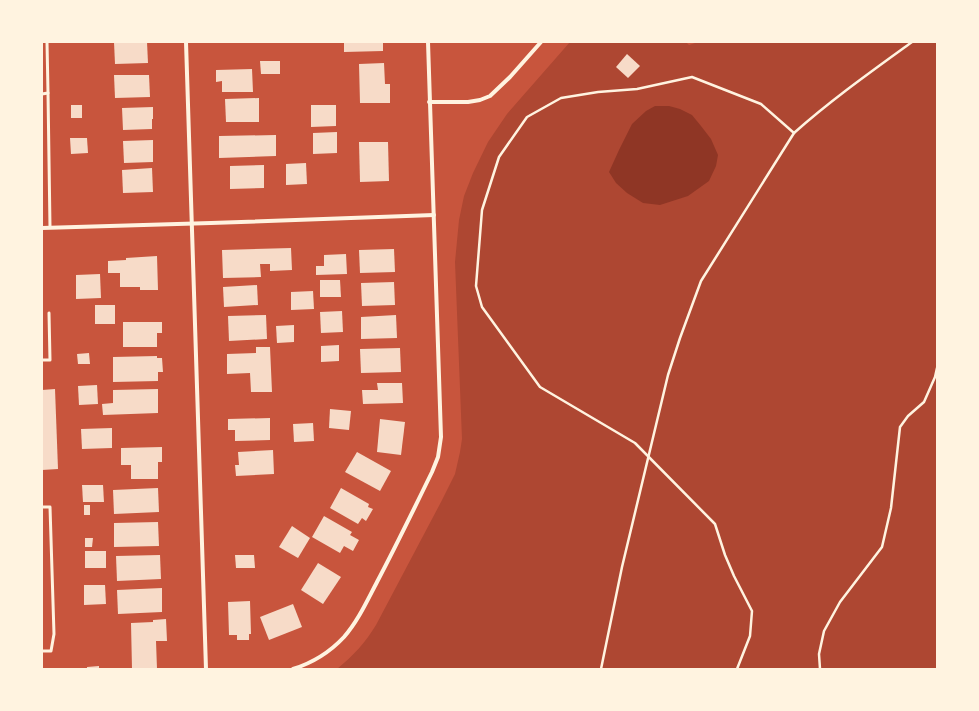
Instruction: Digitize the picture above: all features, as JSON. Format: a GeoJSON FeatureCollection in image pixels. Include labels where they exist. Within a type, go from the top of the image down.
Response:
{"type":"FeatureCollection","features":[{"type":"Feature","properties":{"kind":"street"},"geometry":{"type":"LineString","coordinates":[[186,42],[206,669]]}},
{"type":"Feature","properties":{"kind":"street"},"geometry":{"type":"LineString","coordinates":[[293,669],[301,667],[317,659],[332,648],[344,637],[355,622],[384,568],[438,457],[441,437],[428,42]]}},
{"type":"Feature","properties":{"kind":"street"},"geometry":{"type":"LineString","coordinates":[[430,102],[468,102],[480,100],[490,96],[510,77],[541,42]]}},
{"type":"Feature","properties":{"kind":"street"},"geometry":{"type":"LineString","coordinates":[[42,228],[434,215]]}},
{"type":"Feature","properties":{"kind":"lane"},"geometry":{"type":"LineString","coordinates":[[47,42],[50,227]]}},
{"type":"Feature","properties":{"kind":"lane"},"geometry":{"type":"LineString","coordinates":[[42,94],[48,93]]}},
{"type":"Feature","properties":{"kind":"lane"},"geometry":{"type":"LineString","coordinates":[[42,360],[50,360],[49,313]]}},
{"type":"Feature","properties":{"kind":"lane"},"geometry":{"type":"LineString","coordinates":[[42,507],[50,507],[54,634],[51,651],[42,651]]}},
{"type":"Feature","properties":{"kind":"path"},"geometry":{"type":"LineString","coordinates":[[602,669],[622,567],[668,374],[701,281],[794,133],[858,81],[912,42]]}},
{"type":"Feature","properties":{"kind":"path"},"geometry":{"type":"LineString","coordinates":[[737,669],[750,636],[752,611],[734,576],[725,554],[716,524],[635,443],[540,387],[482,307],[476,286],[482,210],[499,157],[527,117],[561,98],[598,92],[637,89],[692,77],[760,104],[794,133]]}},
{"type":"Feature","properties":{"kind":"path"},"geometry":{"type":"LineString","coordinates":[[820,669],[820,654],[824,631],[840,602],[882,547],[891,508],[900,427],[908,416],[924,402],[935,377],[937,368]]}},
{"type":"Feature","properties":{"kind":"shaded area"},"geometry":{"type":"Polygon","coordinates":[[[570,42],[686,42],[689,45],[698,42],[937,42],[937,669],[337,669],[368,638],[376,625],[455,474],[462,439],[455,262],[459,220],[464,196],[488,142],[507,114],[570,42]]]}},
{"type":"Feature","properties":{"kind":"shaded area"},"geometry":{"type":"Polygon","coordinates":[[[655,106],[669,106],[680,109],[692,115],[711,139],[718,155],[716,166],[709,181],[688,196],[660,205],[643,203],[627,193],[616,183],[609,172],[632,124],[646,111],[655,106]]]}},
{"type":"Feature","properties":{"kind":"building"},"geometry":{"type":"Polygon","coordinates":[[[114,42],[147,42],[148,63],[115,64],[114,42]]]}},
{"type":"Feature","properties":{"kind":"building"},"geometry":{"type":"Polygon","coordinates":[[[344,42],[383,42],[383,51],[344,52],[344,42]]]}},
{"type":"Feature","properties":{"kind":"building"},"geometry":{"type":"Polygon","coordinates":[[[627,54],[640,66],[628,78],[616,67],[627,54]]]}},
{"type":"Feature","properties":{"kind":"building"},"geometry":{"type":"Polygon","coordinates":[[[260,61],[280,61],[280,74],[261,74],[260,61]]]}},
{"type":"Feature","properties":{"kind":"building"},"geometry":{"type":"Polygon","coordinates":[[[384,63],[385,84],[390,84],[390,103],[360,103],[359,64],[384,63]]]}},
{"type":"Feature","properties":{"kind":"building"},"geometry":{"type":"Polygon","coordinates":[[[252,69],[253,92],[222,92],[222,81],[216,82],[216,70],[252,69]]]}},
{"type":"Feature","properties":{"kind":"building"},"geometry":{"type":"Polygon","coordinates":[[[114,75],[149,75],[150,97],[115,98],[114,75]]]}},
{"type":"Feature","properties":{"kind":"building"},"geometry":{"type":"Polygon","coordinates":[[[259,98],[259,122],[226,122],[225,99],[259,98]]]}},
{"type":"Feature","properties":{"kind":"building"},"geometry":{"type":"Polygon","coordinates":[[[71,105],[82,105],[82,118],[71,118],[71,105]]]}},
{"type":"Feature","properties":{"kind":"building"},"geometry":{"type":"Polygon","coordinates":[[[311,105],[336,105],[336,126],[311,127],[311,105]]]}},
{"type":"Feature","properties":{"kind":"building"},"geometry":{"type":"Polygon","coordinates":[[[153,107],[152,129],[123,130],[122,108],[153,107]]]}},
{"type":"Feature","properties":{"kind":"building"},"geometry":{"type":"Polygon","coordinates":[[[337,132],[337,153],[313,154],[313,133],[337,132]]]}},
{"type":"Feature","properties":{"kind":"building"},"geometry":{"type":"Polygon","coordinates":[[[276,135],[276,156],[219,158],[219,136],[276,135]]]}},
{"type":"Feature","properties":{"kind":"building"},"geometry":{"type":"Polygon","coordinates":[[[70,138],[87,138],[88,153],[71,154],[70,138]]]}},
{"type":"Feature","properties":{"kind":"building"},"geometry":{"type":"Polygon","coordinates":[[[153,140],[153,162],[124,163],[123,141],[153,140]]]}},
{"type":"Feature","properties":{"kind":"building"},"geometry":{"type":"Polygon","coordinates":[[[359,142],[388,142],[389,181],[360,182],[359,142]]]}},
{"type":"Feature","properties":{"kind":"building"},"geometry":{"type":"Polygon","coordinates":[[[306,163],[307,184],[286,185],[286,164],[306,163]]]}},
{"type":"Feature","properties":{"kind":"building"},"geometry":{"type":"Polygon","coordinates":[[[264,165],[264,188],[230,189],[230,166],[264,165]]]}},
{"type":"Feature","properties":{"kind":"building"},"geometry":{"type":"Polygon","coordinates":[[[152,168],[153,192],[123,193],[122,170],[152,168]]]}},
{"type":"Feature","properties":{"kind":"building"},"geometry":{"type":"Polygon","coordinates":[[[291,248],[292,270],[270,271],[270,264],[260,264],[261,277],[223,278],[222,250],[291,248]]]}},
{"type":"Feature","properties":{"kind":"building"},"geometry":{"type":"Polygon","coordinates":[[[394,249],[395,272],[360,273],[359,250],[394,249]]]}},
{"type":"Feature","properties":{"kind":"building"},"geometry":{"type":"Polygon","coordinates":[[[346,254],[347,274],[316,275],[316,266],[324,266],[324,255],[346,254]]]}},
{"type":"Feature","properties":{"kind":"building"},"geometry":{"type":"Polygon","coordinates":[[[157,256],[158,290],[140,290],[140,287],[120,287],[120,273],[108,273],[108,261],[157,256]]]}},
{"type":"Feature","properties":{"kind":"building"},"geometry":{"type":"Polygon","coordinates":[[[100,274],[101,298],[76,299],[76,275],[100,274]]]}},
{"type":"Feature","properties":{"kind":"building"},"geometry":{"type":"Polygon","coordinates":[[[320,280],[340,280],[341,297],[320,297],[320,280]]]}},
{"type":"Feature","properties":{"kind":"building"},"geometry":{"type":"Polygon","coordinates":[[[394,282],[395,305],[362,306],[361,283],[394,282]]]}},
{"type":"Feature","properties":{"kind":"building"},"geometry":{"type":"Polygon","coordinates":[[[257,285],[258,305],[224,307],[223,287],[257,285]]]}},
{"type":"Feature","properties":{"kind":"building"},"geometry":{"type":"Polygon","coordinates":[[[313,291],[314,309],[291,310],[291,292],[313,291]]]}},
{"type":"Feature","properties":{"kind":"building"},"geometry":{"type":"Polygon","coordinates":[[[95,305],[115,305],[115,324],[95,324],[95,305]]]}},
{"type":"Feature","properties":{"kind":"building"},"geometry":{"type":"Polygon","coordinates":[[[342,311],[343,332],[321,333],[320,312],[342,311]]]}},
{"type":"Feature","properties":{"kind":"building"},"geometry":{"type":"Polygon","coordinates":[[[266,315],[267,339],[229,341],[228,316],[266,315]]]}},
{"type":"Feature","properties":{"kind":"building"},"geometry":{"type":"Polygon","coordinates":[[[396,315],[397,338],[361,339],[361,317],[396,315]]]}},
{"type":"Feature","properties":{"kind":"building"},"geometry":{"type":"Polygon","coordinates":[[[123,322],[162,322],[162,333],[157,333],[157,347],[123,347],[123,322]]]}},
{"type":"Feature","properties":{"kind":"building"},"geometry":{"type":"Polygon","coordinates":[[[294,325],[294,342],[277,343],[276,326],[294,325]]]}},
{"type":"Feature","properties":{"kind":"building"},"geometry":{"type":"Polygon","coordinates":[[[339,345],[339,361],[321,362],[321,346],[339,345]]]}},
{"type":"Feature","properties":{"kind":"building"},"geometry":{"type":"Polygon","coordinates":[[[256,347],[270,347],[272,392],[251,392],[250,373],[227,374],[227,354],[256,353],[256,347]]]}},
{"type":"Feature","properties":{"kind":"building"},"geometry":{"type":"Polygon","coordinates":[[[400,348],[401,372],[361,373],[360,349],[400,348]]]}},
{"type":"Feature","properties":{"kind":"building"},"geometry":{"type":"Polygon","coordinates":[[[89,353],[90,364],[78,364],[77,354],[89,353]]]}},
{"type":"Feature","properties":{"kind":"building"},"geometry":{"type":"Polygon","coordinates":[[[157,356],[157,358],[162,358],[163,372],[158,372],[158,381],[113,382],[113,357],[157,356]]]}},
{"type":"Feature","properties":{"kind":"building"},"geometry":{"type":"Polygon","coordinates":[[[377,383],[402,383],[403,403],[363,404],[362,390],[378,390],[377,383]]]}},
{"type":"Feature","properties":{"kind":"building"},"geometry":{"type":"Polygon","coordinates":[[[97,385],[98,404],[79,405],[78,386],[97,385]]]}},
{"type":"Feature","properties":{"kind":"building"},"geometry":{"type":"Polygon","coordinates":[[[55,389],[58,469],[42,470],[42,390],[55,389]]]}},
{"type":"Feature","properties":{"kind":"building"},"geometry":{"type":"Polygon","coordinates":[[[158,389],[158,413],[103,415],[102,404],[113,403],[113,390],[158,389]]]}},
{"type":"Feature","properties":{"kind":"building"},"geometry":{"type":"Polygon","coordinates":[[[330,409],[351,411],[349,430],[329,428],[330,409]]]}},
{"type":"Feature","properties":{"kind":"building"},"geometry":{"type":"Polygon","coordinates":[[[270,418],[270,440],[235,441],[235,430],[228,430],[228,419],[270,418]]]}},
{"type":"Feature","properties":{"kind":"building"},"geometry":{"type":"Polygon","coordinates":[[[380,419],[405,422],[401,455],[377,452],[380,419]]]}},
{"type":"Feature","properties":{"kind":"building"},"geometry":{"type":"Polygon","coordinates":[[[313,423],[314,441],[294,442],[293,424],[313,423]]]}},
{"type":"Feature","properties":{"kind":"building"},"geometry":{"type":"Polygon","coordinates":[[[112,428],[112,448],[82,449],[81,429],[112,428]]]}},
{"type":"Feature","properties":{"kind":"building"},"geometry":{"type":"Polygon","coordinates":[[[162,447],[162,462],[158,462],[158,479],[131,479],[131,465],[121,465],[121,448],[162,447]]]}},
{"type":"Feature","properties":{"kind":"building"},"geometry":{"type":"Polygon","coordinates":[[[273,450],[274,474],[236,476],[235,465],[239,465],[238,452],[273,450]]]}},
{"type":"Feature","properties":{"kind":"building"},"geometry":{"type":"Polygon","coordinates":[[[357,452],[391,471],[380,491],[345,472],[357,452]]]}},
{"type":"Feature","properties":{"kind":"building"},"geometry":{"type":"Polygon","coordinates":[[[82,485],[103,485],[104,502],[83,502],[82,485]]]}},
{"type":"Feature","properties":{"kind":"building"},"geometry":{"type":"Polygon","coordinates":[[[158,488],[159,512],[114,514],[113,490],[158,488]]]}},
{"type":"Feature","properties":{"kind":"building"},"geometry":{"type":"Polygon","coordinates":[[[341,488],[369,504],[368,507],[373,509],[366,521],[362,518],[358,524],[330,508],[341,488]]]}},
{"type":"Feature","properties":{"kind":"building"},"geometry":{"type":"Polygon","coordinates":[[[84,505],[90,505],[90,515],[84,515],[84,505]]]}},
{"type":"Feature","properties":{"kind":"building"},"geometry":{"type":"Polygon","coordinates":[[[324,516],[352,532],[350,535],[359,540],[353,551],[344,546],[340,553],[312,537],[324,516]]]}},
{"type":"Feature","properties":{"kind":"building"},"geometry":{"type":"Polygon","coordinates":[[[158,522],[159,546],[114,547],[114,523],[158,522]]]}},
{"type":"Feature","properties":{"kind":"building"},"geometry":{"type":"Polygon","coordinates":[[[292,526],[310,538],[298,558],[279,547],[292,526]]]}},
{"type":"Feature","properties":{"kind":"building"},"geometry":{"type":"Polygon","coordinates":[[[85,538],[93,538],[92,547],[85,547],[85,538]]]}},
{"type":"Feature","properties":{"kind":"building"},"geometry":{"type":"Polygon","coordinates":[[[85,551],[106,551],[106,568],[85,568],[85,551]]]}},
{"type":"Feature","properties":{"kind":"building"},"geometry":{"type":"Polygon","coordinates":[[[160,555],[161,579],[117,581],[116,556],[160,555]]]}},
{"type":"Feature","properties":{"kind":"building"},"geometry":{"type":"Polygon","coordinates":[[[235,555],[254,555],[255,568],[236,568],[235,555]]]}},
{"type":"Feature","properties":{"kind":"building"},"geometry":{"type":"Polygon","coordinates":[[[318,563],[341,577],[323,604],[301,590],[318,563]]]}},
{"type":"Feature","properties":{"kind":"building"},"geometry":{"type":"Polygon","coordinates":[[[84,585],[105,585],[106,604],[84,605],[84,585]]]}},
{"type":"Feature","properties":{"kind":"building"},"geometry":{"type":"Polygon","coordinates":[[[162,588],[162,612],[118,614],[117,590],[162,588]]]}},
{"type":"Feature","properties":{"kind":"building"},"geometry":{"type":"Polygon","coordinates":[[[250,601],[251,634],[249,634],[249,640],[237,640],[237,635],[229,635],[228,602],[250,601]]]}},
{"type":"Feature","properties":{"kind":"building"},"geometry":{"type":"Polygon","coordinates":[[[293,604],[302,627],[269,640],[260,617],[293,604]]]}},
{"type":"Feature","properties":{"kind":"building"},"geometry":{"type":"Polygon","coordinates":[[[166,619],[167,641],[156,641],[157,669],[132,669],[131,623],[153,622],[153,620],[166,619]]]}},
{"type":"Feature","properties":{"kind":"building"},"geometry":{"type":"Polygon","coordinates":[[[99,666],[99,669],[87,669],[87,667],[99,666]]]}}]}
